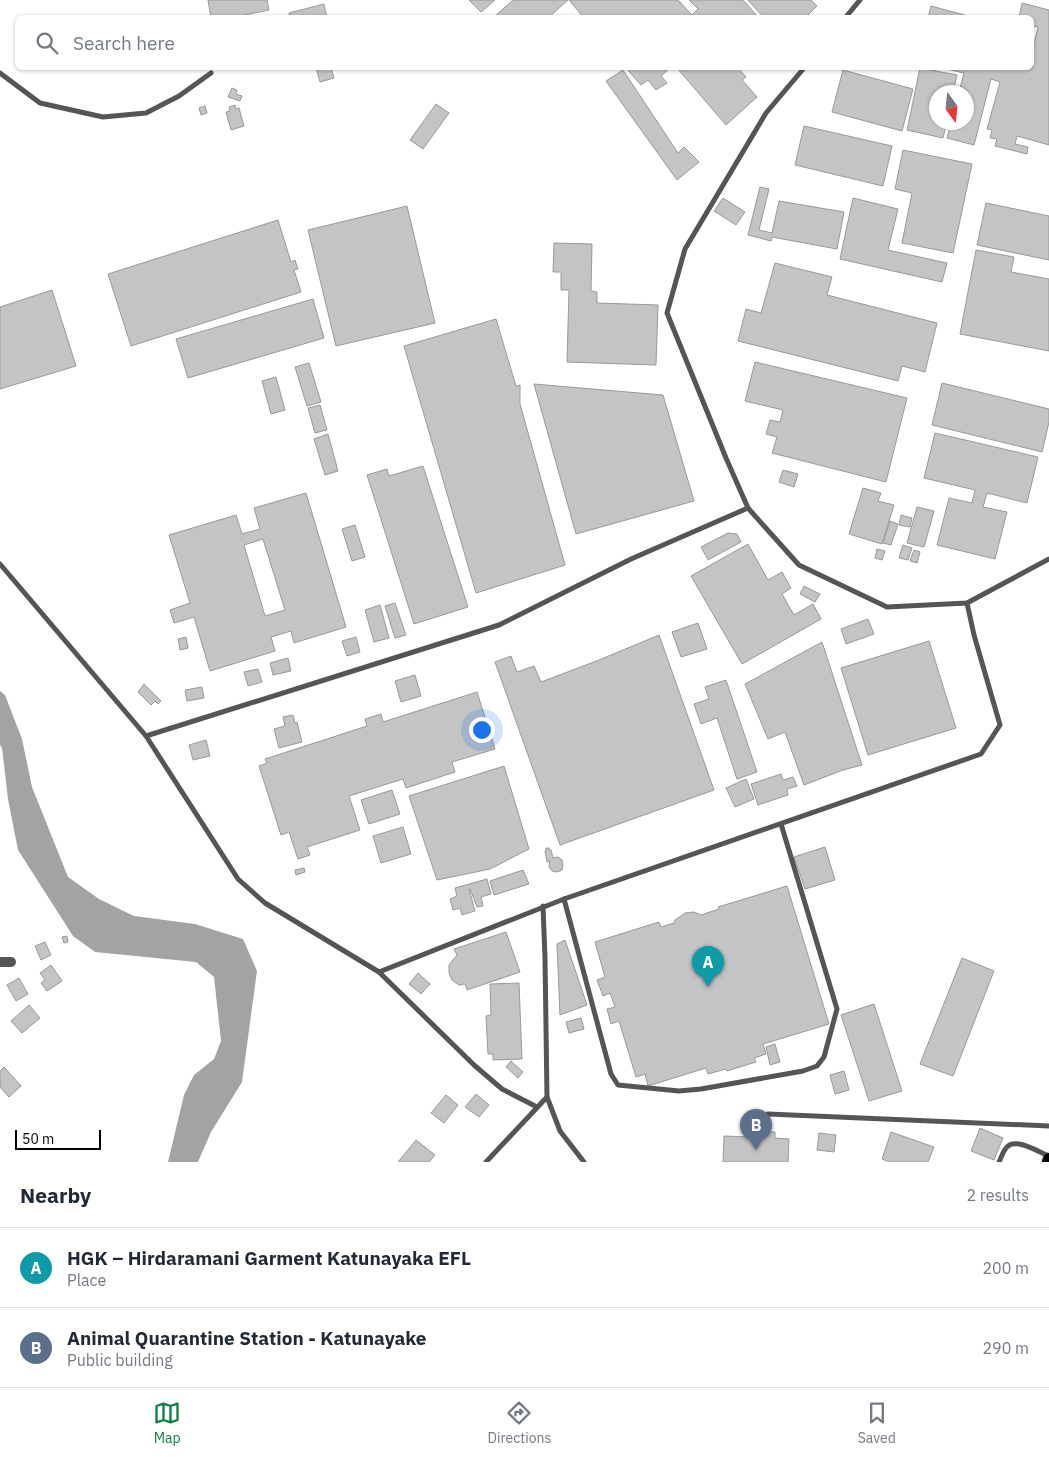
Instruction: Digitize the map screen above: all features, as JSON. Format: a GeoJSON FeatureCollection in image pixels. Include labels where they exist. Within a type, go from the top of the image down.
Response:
{"type":"FeatureCollection","features":[{"type":"Feature","properties":{"kind":"street"},"geometry":{"type":"LineString","coordinates":[[0,962],[11,962]]}},
{"type":"Feature","properties":{"kind":"lane"},"geometry":{"type":"LineString","coordinates":[[848,15],[860,0]]}},
{"type":"Feature","properties":{"kind":"lane"},"geometry":{"type":"LineString","coordinates":[[802,70],[766,113],[686,249],[668,313],[748,508],[799,565],[887,607],[967,603],[1049,558]]}},
{"type":"Feature","properties":{"kind":"lane"},"geometry":{"type":"LineString","coordinates":[[0,73],[40,103],[103,117],[146,112],[180,96],[211,73]]}},
{"type":"Feature","properties":{"kind":"lane"},"geometry":{"type":"LineString","coordinates":[[146,736],[499,625],[631,559],[748,508]]}},
{"type":"Feature","properties":{"kind":"lane"},"geometry":{"type":"LineString","coordinates":[[0,564],[146,736],[238,879],[264,903],[379,972],[502,1089],[537,1107]]}},
{"type":"Feature","properties":{"kind":"lane"},"geometry":{"type":"LineString","coordinates":[[379,972],[543,906],[980,754],[1000,725],[974,635],[967,603]]}},
{"type":"Feature","properties":{"kind":"lane"},"geometry":{"type":"LineString","coordinates":[[564,899],[611,1074],[618,1084],[679,1091],[694,1090],[817,1066],[824,1057],[837,1008],[781,824]]}},
{"type":"Feature","properties":{"kind":"lane"},"geometry":{"type":"LineString","coordinates":[[543,906],[547,1096],[560,1131],[584,1162]]}},
{"type":"Feature","properties":{"kind":"lane"},"geometry":{"type":"LineString","coordinates":[[486,1162],[547,1096]]}},
{"type":"Feature","properties":{"kind":"lane"},"geometry":{"type":"LineString","coordinates":[[768,1114],[1049,1126]]}},
{"type":"Feature","properties":{"kind":"lane"},"geometry":{"type":"LineString","coordinates":[[999,1162],[1007,1146],[1012,1143],[1019,1143],[1049,1159]]}},
{"type":"Feature","properties":{"kind":"shaded area"},"geometry":{"type":"Polygon","coordinates":[[[0,691],[5,695],[22,739],[32,787],[68,877],[99,899],[134,916],[195,924],[243,939],[257,971],[242,1082],[211,1132],[198,1162],[168,1162],[184,1095],[194,1075],[214,1059],[221,1041],[214,977],[196,962],[95,952],[73,936],[18,850],[0,745],[0,691]]]}},
{"type":"Feature","properties":{"kind":"building"},"geometry":{"type":"Polygon","coordinates":[[[208,0],[267,0],[269,10],[245,15],[210,15],[208,0]]]}},
{"type":"Feature","properties":{"kind":"building"},"geometry":{"type":"Polygon","coordinates":[[[469,0],[495,0],[481,12],[469,0]]]}},
{"type":"Feature","properties":{"kind":"building"},"geometry":{"type":"Polygon","coordinates":[[[513,0],[568,0],[551,15],[496,15],[513,0]]]}},
{"type":"Feature","properties":{"kind":"building"},"geometry":{"type":"Polygon","coordinates":[[[569,0],[678,0],[692,15],[582,15],[569,0]]]}},
{"type":"Feature","properties":{"kind":"building"},"geometry":{"type":"Polygon","coordinates":[[[689,0],[743,0],[756,15],[692,15],[698,9],[689,0]]]}},
{"type":"Feature","properties":{"kind":"building"},"geometry":{"type":"Polygon","coordinates":[[[748,0],[811,0],[817,6],[808,15],[761,15],[748,0]]]}},
{"type":"Feature","properties":{"kind":"building"},"geometry":{"type":"Polygon","coordinates":[[[1022,3],[1049,10],[1049,145],[1017,136],[1015,144],[1028,147],[1027,154],[995,146],[997,139],[990,138],[992,130],[987,129],[1000,82],[991,79],[974,145],[947,138],[949,130],[974,130],[974,85],[961,85],[964,73],[951,70],[1034,70],[1034,40],[1038,27],[1034,26],[1034,15],[1020,15],[1022,3]]]}},
{"type":"Feature","properties":{"kind":"building"},"geometry":{"type":"Polygon","coordinates":[[[324,4],[326,15],[289,15],[289,13],[324,4]]]}},
{"type":"Feature","properties":{"kind":"building"},"geometry":{"type":"Polygon","coordinates":[[[931,6],[965,15],[929,15],[931,6]]]}},
{"type":"Feature","properties":{"kind":"building"},"geometry":{"type":"Polygon","coordinates":[[[317,70],[332,70],[334,78],[320,82],[317,70]]]}},
{"type":"Feature","properties":{"kind":"building"},"geometry":{"type":"Polygon","coordinates":[[[623,70],[678,153],[684,147],[699,162],[677,180],[606,81],[623,70]]]}},
{"type":"Feature","properties":{"kind":"building"},"geometry":{"type":"Polygon","coordinates":[[[628,70],[668,70],[661,76],[667,83],[656,90],[648,80],[641,85],[628,70]]]}},
{"type":"Feature","properties":{"kind":"building"},"geometry":{"type":"Polygon","coordinates":[[[679,70],[740,70],[746,77],[742,80],[757,97],[726,125],[679,70]]]}},
{"type":"Feature","properties":{"kind":"building"},"geometry":{"type":"Polygon","coordinates":[[[843,70],[913,89],[902,131],[832,112],[843,70]]]}},
{"type":"Feature","properties":{"kind":"building"},"geometry":{"type":"Polygon","coordinates":[[[920,70],[957,75],[955,85],[929,85],[929,130],[945,130],[943,138],[907,130],[920,70]]]}},
{"type":"Feature","properties":{"kind":"building"},"geometry":{"type":"Polygon","coordinates":[[[232,88],[237,90],[236,94],[242,96],[240,101],[228,97],[232,88]]]}},
{"type":"Feature","properties":{"kind":"building"},"geometry":{"type":"Polygon","coordinates":[[[436,104],[449,113],[423,149],[410,140],[436,104]]]}},
{"type":"Feature","properties":{"kind":"building"},"geometry":{"type":"Polygon","coordinates":[[[235,105],[236,109],[239,108],[244,126],[231,130],[226,112],[230,111],[229,107],[235,105]]]}},
{"type":"Feature","properties":{"kind":"building"},"geometry":{"type":"Polygon","coordinates":[[[205,106],[207,113],[201,115],[199,108],[205,106]]]}},
{"type":"Feature","properties":{"kind":"building"},"geometry":{"type":"Polygon","coordinates":[[[804,126],[892,146],[883,186],[795,165],[804,126]]]}},
{"type":"Feature","properties":{"kind":"building"},"geometry":{"type":"Polygon","coordinates":[[[903,150],[972,164],[953,253],[902,243],[912,193],[895,189],[903,150]]]}},
{"type":"Feature","properties":{"kind":"building"},"geometry":{"type":"Polygon","coordinates":[[[760,187],[769,189],[759,230],[772,233],[779,201],[844,212],[837,249],[772,237],[771,241],[748,235],[760,187]]]}},
{"type":"Feature","properties":{"kind":"building"},"geometry":{"type":"Polygon","coordinates":[[[723,198],[745,212],[736,225],[714,211],[723,198]]]}},
{"type":"Feature","properties":{"kind":"building"},"geometry":{"type":"Polygon","coordinates":[[[853,198],[898,209],[888,250],[947,263],[942,282],[840,259],[853,198]]]}},
{"type":"Feature","properties":{"kind":"building"},"geometry":{"type":"Polygon","coordinates":[[[986,203],[1049,216],[1049,260],[977,245],[986,203]]]}},
{"type":"Feature","properties":{"kind":"building"},"geometry":{"type":"Polygon","coordinates":[[[407,206],[435,323],[336,346],[308,230],[407,206]]]}},
{"type":"Feature","properties":{"kind":"building"},"geometry":{"type":"Polygon","coordinates":[[[278,220],[291,262],[295,260],[298,269],[294,270],[301,292],[131,346],[108,274],[278,220]]]}},
{"type":"Feature","properties":{"kind":"building"},"geometry":{"type":"Polygon","coordinates":[[[554,243],[592,244],[591,291],[597,292],[597,303],[658,305],[656,365],[567,362],[569,290],[561,290],[561,272],[553,272],[554,243]]]}},
{"type":"Feature","properties":{"kind":"building"},"geometry":{"type":"Polygon","coordinates":[[[976,250],[1014,257],[1011,272],[1049,279],[1049,351],[960,334],[976,250]]]}},
{"type":"Feature","properties":{"kind":"building"},"geometry":{"type":"Polygon","coordinates":[[[775,263],[832,277],[827,295],[937,323],[925,372],[902,366],[898,381],[738,341],[746,309],[761,313],[775,263]]]}},
{"type":"Feature","properties":{"kind":"building"},"geometry":{"type":"Polygon","coordinates":[[[52,290],[76,366],[0,389],[0,307],[52,290]]]}},
{"type":"Feature","properties":{"kind":"building"},"geometry":{"type":"Polygon","coordinates":[[[313,299],[324,338],[188,378],[176,339],[313,299]]]}},
{"type":"Feature","properties":{"kind":"building"},"geometry":{"type":"Polygon","coordinates":[[[496,319],[516,386],[520,385],[520,404],[565,565],[476,593],[404,346],[496,319]]]}},
{"type":"Feature","properties":{"kind":"building"},"geometry":{"type":"Polygon","coordinates":[[[755,362],[907,398],[886,482],[772,453],[777,437],[766,434],[770,420],[780,422],[783,410],[745,401],[755,362]]]}},
{"type":"Feature","properties":{"kind":"building"},"geometry":{"type":"Polygon","coordinates":[[[309,363],[321,402],[307,406],[295,367],[309,363]]]}},
{"type":"Feature","properties":{"kind":"building"},"geometry":{"type":"Polygon","coordinates":[[[276,377],[285,410],[271,414],[262,381],[276,377]]]}},
{"type":"Feature","properties":{"kind":"building"},"geometry":{"type":"Polygon","coordinates":[[[942,383],[1049,409],[1049,422],[1042,452],[932,425],[942,383]]]}},
{"type":"Feature","properties":{"kind":"building"},"geometry":{"type":"Polygon","coordinates":[[[534,384],[663,395],[694,501],[576,534],[534,384]]]}},
{"type":"Feature","properties":{"kind":"building"},"geometry":{"type":"Polygon","coordinates":[[[320,405],[327,430],[315,433],[308,408],[320,405]]]}},
{"type":"Feature","properties":{"kind":"building"},"geometry":{"type":"Polygon","coordinates":[[[935,433],[1038,457],[1027,503],[987,493],[983,507],[1007,512],[995,559],[937,545],[949,498],[972,503],[975,490],[924,478],[935,433]]]}},
{"type":"Feature","properties":{"kind":"building"},"geometry":{"type":"Polygon","coordinates":[[[328,434],[338,471],[325,475],[314,439],[328,434]]]}},
{"type":"Feature","properties":{"kind":"building"},"geometry":{"type":"Polygon","coordinates":[[[423,466],[468,607],[414,624],[367,475],[387,469],[389,476],[423,466]]]}},
{"type":"Feature","properties":{"kind":"building"},"geometry":{"type":"Polygon","coordinates":[[[783,470],[798,474],[794,487],[779,482],[783,470]]]}},
{"type":"Feature","properties":{"kind":"building"},"geometry":{"type":"Polygon","coordinates":[[[863,488],[881,493],[878,501],[894,505],[882,544],[849,534],[863,488]]]}},
{"type":"Feature","properties":{"kind":"building"},"geometry":{"type":"Polygon","coordinates":[[[306,493],[346,627],[294,643],[291,631],[271,637],[275,651],[210,671],[194,617],[174,623],[170,610],[190,603],[169,535],[236,515],[242,534],[260,529],[254,508],[306,493]],[[263,539],[244,545],[265,616],[285,610],[263,539]]]}},
{"type":"Feature","properties":{"kind":"building"},"geometry":{"type":"Polygon","coordinates":[[[917,507],[934,511],[924,547],[907,543],[917,507]]]}},
{"type":"Feature","properties":{"kind":"building"},"geometry":{"type":"Polygon","coordinates":[[[901,515],[912,518],[910,527],[899,525],[901,515]]]}},
{"type":"Feature","properties":{"kind":"building"},"geometry":{"type":"Polygon","coordinates":[[[890,521],[898,524],[891,545],[883,543],[890,521]]]}},
{"type":"Feature","properties":{"kind":"building"},"geometry":{"type":"Polygon","coordinates":[[[355,525],[365,557],[352,561],[342,529],[355,525]]]}},
{"type":"Feature","properties":{"kind":"building"},"geometry":{"type":"Polygon","coordinates":[[[728,533],[737,534],[741,542],[708,560],[701,547],[728,533]]]}},
{"type":"Feature","properties":{"kind":"building"},"geometry":{"type":"Polygon","coordinates":[[[748,544],[768,580],[782,572],[791,588],[782,594],[794,615],[813,604],[821,619],[742,664],[691,576],[748,544]]]}},
{"type":"Feature","properties":{"kind":"building"},"geometry":{"type":"Polygon","coordinates":[[[903,545],[912,548],[908,560],[899,558],[903,545]]]}},
{"type":"Feature","properties":{"kind":"building"},"geometry":{"type":"Polygon","coordinates":[[[877,549],[885,551],[882,560],[875,558],[877,549]]]}},
{"type":"Feature","properties":{"kind":"building"},"geometry":{"type":"Polygon","coordinates":[[[914,550],[920,552],[917,563],[910,561],[914,550]]]}},
{"type":"Feature","properties":{"kind":"building"},"geometry":{"type":"Polygon","coordinates":[[[804,586],[820,594],[815,602],[800,594],[804,586]]]}},
{"type":"Feature","properties":{"kind":"building"},"geometry":{"type":"Polygon","coordinates":[[[395,603],[406,635],[395,638],[385,606],[395,603]]]}},
{"type":"Feature","properties":{"kind":"building"},"geometry":{"type":"Polygon","coordinates":[[[380,605],[389,638],[374,642],[365,610],[380,605]]]}},
{"type":"Feature","properties":{"kind":"building"},"geometry":{"type":"Polygon","coordinates":[[[868,619],[874,634],[846,644],[841,629],[868,619]]]}},
{"type":"Feature","properties":{"kind":"building"},"geometry":{"type":"Polygon","coordinates":[[[698,623],[707,649],[681,657],[672,632],[698,623]]]}},
{"type":"Feature","properties":{"kind":"building"},"geometry":{"type":"Polygon","coordinates":[[[659,635],[714,790],[560,845],[495,662],[511,656],[517,672],[534,666],[541,682],[659,635]]]}},
{"type":"Feature","properties":{"kind":"building"},"geometry":{"type":"Polygon","coordinates":[[[186,637],[188,648],[180,650],[178,639],[186,637]]]}},
{"type":"Feature","properties":{"kind":"building"},"geometry":{"type":"Polygon","coordinates":[[[356,637],[360,652],[347,656],[342,641],[356,637]]]}},
{"type":"Feature","properties":{"kind":"building"},"geometry":{"type":"Polygon","coordinates":[[[929,641],[956,728],[868,755],[841,668],[929,641]]]}},
{"type":"Feature","properties":{"kind":"building"},"geometry":{"type":"Polygon","coordinates":[[[822,642],[862,765],[804,785],[785,732],[768,739],[745,684],[822,642]]]}},
{"type":"Feature","properties":{"kind":"building"},"geometry":{"type":"Polygon","coordinates":[[[288,658],[291,671],[273,675],[270,663],[288,658]]]}},
{"type":"Feature","properties":{"kind":"building"},"geometry":{"type":"Polygon","coordinates":[[[258,669],[262,682],[248,686],[244,672],[258,669]]]}},
{"type":"Feature","properties":{"kind":"building"},"geometry":{"type":"Polygon","coordinates":[[[415,675],[421,696],[401,702],[395,681],[415,675]]]}},
{"type":"Feature","properties":{"kind":"building"},"geometry":{"type":"Polygon","coordinates":[[[726,680],[757,772],[737,779],[717,718],[701,724],[694,704],[709,699],[705,687],[726,680]]]}},
{"type":"Feature","properties":{"kind":"building"},"geometry":{"type":"Polygon","coordinates":[[[144,684],[161,701],[158,704],[155,701],[151,705],[138,692],[144,684]]]}},
{"type":"Feature","properties":{"kind":"building"},"geometry":{"type":"Polygon","coordinates":[[[202,687],[204,698],[187,701],[185,690],[202,687]]]}},
{"type":"Feature","properties":{"kind":"building"},"geometry":{"type":"Polygon","coordinates":[[[477,692],[495,749],[452,762],[455,772],[406,788],[403,779],[349,796],[360,830],[307,847],[310,855],[298,859],[289,832],[281,835],[259,766],[267,763],[265,759],[367,726],[365,719],[381,714],[383,722],[477,692]]]}},
{"type":"Feature","properties":{"kind":"building"},"geometry":{"type":"Polygon","coordinates":[[[293,715],[295,723],[297,722],[302,742],[279,748],[274,729],[285,726],[283,717],[293,715]]]}},
{"type":"Feature","properties":{"kind":"building"},"geometry":{"type":"Polygon","coordinates":[[[206,740],[210,756],[193,760],[189,745],[206,740]]]}},
{"type":"Feature","properties":{"kind":"building"},"geometry":{"type":"Polygon","coordinates":[[[504,766],[529,849],[490,869],[437,880],[409,796],[504,766]]]}},
{"type":"Feature","properties":{"kind":"building"},"geometry":{"type":"Polygon","coordinates":[[[781,774],[783,780],[793,777],[797,786],[787,789],[788,795],[758,805],[751,784],[781,774]]]}},
{"type":"Feature","properties":{"kind":"building"},"geometry":{"type":"Polygon","coordinates":[[[746,779],[754,799],[735,807],[726,788],[746,779]]]}},
{"type":"Feature","properties":{"kind":"building"},"geometry":{"type":"Polygon","coordinates":[[[392,790],[400,814],[369,824],[361,800],[392,790]]]}},
{"type":"Feature","properties":{"kind":"building"},"geometry":{"type":"Polygon","coordinates":[[[403,827],[411,854],[381,863],[373,836],[403,827]]]}},
{"type":"Feature","properties":{"kind":"building"},"geometry":{"type":"Polygon","coordinates":[[[825,847],[835,880],[805,889],[794,857],[825,847]]]}},
{"type":"Feature","properties":{"kind":"building"},"geometry":{"type":"Polygon","coordinates":[[[546,848],[551,850],[553,858],[558,857],[562,860],[562,870],[552,871],[549,867],[550,861],[547,862],[546,848]]]}},
{"type":"Feature","properties":{"kind":"building"},"geometry":{"type":"Polygon","coordinates":[[[304,868],[305,872],[296,875],[295,870],[304,868]]]}},
{"type":"Feature","properties":{"kind":"building"},"geometry":{"type":"Polygon","coordinates":[[[523,870],[529,884],[494,895],[490,881],[523,870]]]}},
{"type":"Feature","properties":{"kind":"building"},"geometry":{"type":"Polygon","coordinates":[[[487,879],[491,894],[481,897],[483,906],[477,907],[469,889],[475,911],[462,915],[460,908],[453,910],[450,899],[457,896],[455,888],[487,879]]]}},
{"type":"Feature","properties":{"kind":"building"},"geometry":{"type":"Polygon","coordinates":[[[787,886],[829,1024],[763,1044],[766,1054],[754,1058],[756,1062],[727,1071],[726,1069],[708,1074],[706,1068],[648,1086],[645,1074],[636,1077],[619,1021],[611,1024],[607,1009],[615,1007],[610,993],[603,996],[597,980],[605,977],[595,942],[659,922],[661,927],[674,923],[675,920],[685,913],[694,912],[701,915],[719,909],[718,907],[787,886]]]}},
{"type":"Feature","properties":{"kind":"building"},"geometry":{"type":"Polygon","coordinates":[[[506,932],[520,972],[467,990],[465,984],[459,985],[452,980],[449,973],[449,965],[457,955],[454,949],[506,932]]]}},
{"type":"Feature","properties":{"kind":"building"},"geometry":{"type":"Polygon","coordinates":[[[67,936],[68,942],[64,943],[62,937],[67,936]]]}},
{"type":"Feature","properties":{"kind":"building"},"geometry":{"type":"Polygon","coordinates":[[[565,940],[587,1005],[560,1015],[557,944],[565,940]]]}},
{"type":"Feature","properties":{"kind":"building"},"geometry":{"type":"Polygon","coordinates":[[[45,942],[51,955],[41,960],[35,946],[45,942]]]}},
{"type":"Feature","properties":{"kind":"building"},"geometry":{"type":"Polygon","coordinates":[[[962,958],[994,971],[953,1076],[920,1064],[962,958]]]}},
{"type":"Feature","properties":{"kind":"building"},"geometry":{"type":"Polygon","coordinates":[[[51,965],[62,981],[47,991],[41,983],[45,980],[40,973],[51,965]]]}},
{"type":"Feature","properties":{"kind":"building"},"geometry":{"type":"Polygon","coordinates":[[[418,973],[430,984],[421,994],[409,984],[418,973]]]}},
{"type":"Feature","properties":{"kind":"building"},"geometry":{"type":"Polygon","coordinates":[[[19,978],[28,994],[16,1001],[7,985],[19,978]]]}},
{"type":"Feature","properties":{"kind":"building"},"geometry":{"type":"Polygon","coordinates":[[[519,983],[522,1059],[493,1060],[493,1054],[488,1054],[486,1016],[491,1015],[490,984],[519,983]]]}},
{"type":"Feature","properties":{"kind":"building"},"geometry":{"type":"Polygon","coordinates":[[[874,1004],[902,1091],[869,1101],[841,1015],[874,1004]]]}},
{"type":"Feature","properties":{"kind":"building"},"geometry":{"type":"Polygon","coordinates":[[[29,1005],[40,1018],[22,1033],[11,1021],[29,1005]]]}},
{"type":"Feature","properties":{"kind":"building"},"geometry":{"type":"Polygon","coordinates":[[[581,1018],[584,1029],[569,1033],[566,1022],[581,1018]]]}},
{"type":"Feature","properties":{"kind":"building"},"geometry":{"type":"Polygon","coordinates":[[[775,1044],[780,1062],[770,1065],[766,1047],[775,1044]]]}},
{"type":"Feature","properties":{"kind":"building"},"geometry":{"type":"Polygon","coordinates":[[[511,1061],[523,1072],[518,1078],[506,1067],[511,1061]]]}},
{"type":"Feature","properties":{"kind":"building"},"geometry":{"type":"Polygon","coordinates":[[[4,1067],[21,1086],[9,1097],[0,1087],[0,1071],[4,1067]]]}},
{"type":"Feature","properties":{"kind":"building"},"geometry":{"type":"Polygon","coordinates":[[[844,1071],[849,1090],[835,1094],[830,1075],[844,1071]]]}},
{"type":"Feature","properties":{"kind":"building"},"geometry":{"type":"Polygon","coordinates":[[[476,1094],[489,1105],[479,1117],[465,1107],[476,1094]]]}},
{"type":"Feature","properties":{"kind":"building"},"geometry":{"type":"Polygon","coordinates":[[[446,1095],[458,1105],[444,1123],[431,1113],[446,1095]]]}},
{"type":"Feature","properties":{"kind":"building"},"geometry":{"type":"Polygon","coordinates":[[[980,1128],[1003,1138],[994,1160],[971,1151],[980,1128]]]}},
{"type":"Feature","properties":{"kind":"building"},"geometry":{"type":"Polygon","coordinates":[[[749,1131],[775,1132],[775,1138],[789,1139],[788,1162],[723,1162],[724,1136],[749,1137],[749,1131]]]}},
{"type":"Feature","properties":{"kind":"building"},"geometry":{"type":"Polygon","coordinates":[[[891,1132],[934,1147],[928,1162],[889,1162],[882,1159],[891,1132]]]}},
{"type":"Feature","properties":{"kind":"building"},"geometry":{"type":"Polygon","coordinates":[[[819,1133],[836,1135],[834,1152],[817,1150],[819,1133]]]}},
{"type":"Feature","properties":{"kind":"building"},"geometry":{"type":"Polygon","coordinates":[[[416,1140],[435,1155],[429,1162],[398,1162],[416,1140]]]}},
{"type":"Feature","properties":{"kind":"place","name":"HGK – Hirdaramani Garment Katunayaka EFL"},"geometry":{"type":"Point","coordinates":[708,987]}},
{"type":"Feature","properties":{"kind":"place","name":"Animal Quarantine Station - Katunayake"},"geometry":{"type":"Point","coordinates":[756,1150]}}]}
